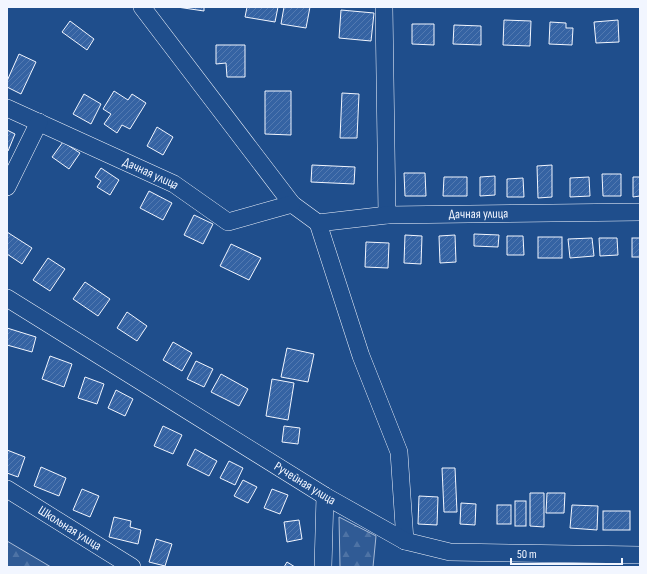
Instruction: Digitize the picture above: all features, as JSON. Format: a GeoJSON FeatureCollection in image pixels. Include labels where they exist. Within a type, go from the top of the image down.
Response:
{"type":"FeatureCollection","features":[{"type":"Feature","properties":{"kind":"street"},"geometry":{"type":"LineString","coordinates":[[142,7],[292,204],[318,223],[362,356],[399,452],[405,541]]}},
{"type":"Feature","properties":{"kind":"street"},"geometry":{"type":"LineString","coordinates":[[384,7],[387,216]]}},
{"type":"Feature","properties":{"kind":"street","name":"Дачная улица"},"geometry":{"type":"LineString","coordinates":[[7,108],[174,184],[228,222],[292,204]]}},
{"type":"Feature","properties":{"kind":"street"},"geometry":{"type":"LineString","coordinates":[[7,187],[39,122]]}},
{"type":"Feature","properties":{"kind":"street","name":"Дачная улица"},"geometry":{"type":"LineString","coordinates":[[318,223],[387,216],[640,212]]}},
{"type":"Feature","properties":{"kind":"street","name":"Ручейная улица"},"geometry":{"type":"LineString","coordinates":[[7,298],[325,496],[405,541],[450,552],[640,555]]}},
{"type":"Feature","properties":{"kind":"street","name":"Школьная улица"},"geometry":{"type":"LineString","coordinates":[[7,490],[132,567]]}},
{"type":"Feature","properties":{"kind":"street"},"geometry":{"type":"LineString","coordinates":[[323,567],[325,496]]}},
{"type":"Feature","properties":{"kind":"green space"},"geometry":{"type":"Polygon","coordinates":[[[339,517],[376,536],[373,567],[340,567],[339,517]]]}},
{"type":"Feature","properties":{"kind":"green space"},"geometry":{"type":"Polygon","coordinates":[[[7,541],[51,567],[7,567],[7,541]]]}},
{"type":"Feature","properties":{"kind":"building"},"geometry":{"type":"Polygon","coordinates":[[[177,7],[204,7],[204,11],[177,7]]]}},
{"type":"Feature","properties":{"kind":"building"},"geometry":{"type":"Polygon","coordinates":[[[247,7],[278,7],[275,22],[245,17],[247,7]]]}},
{"type":"Feature","properties":{"kind":"building"},"geometry":{"type":"Polygon","coordinates":[[[284,7],[310,7],[306,28],[281,24],[284,7]]]}},
{"type":"Feature","properties":{"kind":"building"},"geometry":{"type":"Polygon","coordinates":[[[341,10],[374,13],[371,41],[339,38],[341,10]]]}},
{"type":"Feature","properties":{"kind":"building"},"geometry":{"type":"Polygon","coordinates":[[[504,20],[531,21],[530,46],[503,45],[504,20]]]}},
{"type":"Feature","properties":{"kind":"building"},"geometry":{"type":"Polygon","coordinates":[[[618,20],[619,42],[596,43],[594,22],[618,20]]]}},
{"type":"Feature","properties":{"kind":"building"},"geometry":{"type":"Polygon","coordinates":[[[70,21],[94,39],[87,50],[62,32],[70,21]]]}},
{"type":"Feature","properties":{"kind":"building"},"geometry":{"type":"Polygon","coordinates":[[[550,22],[566,23],[566,28],[573,28],[572,45],[549,44],[550,22]]]}},
{"type":"Feature","properties":{"kind":"building"},"geometry":{"type":"Polygon","coordinates":[[[412,24],[434,24],[434,45],[412,44],[412,24]]]}},
{"type":"Feature","properties":{"kind":"building"},"geometry":{"type":"Polygon","coordinates":[[[454,25],[481,26],[481,45],[453,44],[454,25]]]}},
{"type":"Feature","properties":{"kind":"building"},"geometry":{"type":"Polygon","coordinates":[[[216,45],[245,45],[245,77],[227,77],[226,63],[216,64],[216,45]]]}},
{"type":"Feature","properties":{"kind":"building"},"geometry":{"type":"Polygon","coordinates":[[[19,54],[36,62],[21,94],[7,87],[7,81],[19,54]]]}},
{"type":"Feature","properties":{"kind":"building"},"geometry":{"type":"Polygon","coordinates":[[[114,91],[128,100],[132,94],[146,103],[130,129],[122,125],[117,133],[104,124],[111,114],[103,109],[114,91]]]}},
{"type":"Feature","properties":{"kind":"building"},"geometry":{"type":"Polygon","coordinates":[[[265,91],[291,91],[291,135],[265,134],[265,91]]]}},
{"type":"Feature","properties":{"kind":"building"},"geometry":{"type":"Polygon","coordinates":[[[342,93],[359,94],[357,138],[340,138],[342,93]]]}},
{"type":"Feature","properties":{"kind":"building"},"geometry":{"type":"Polygon","coordinates":[[[84,94],[101,104],[91,124],[73,114],[84,94]]]}},
{"type":"Feature","properties":{"kind":"building"},"geometry":{"type":"Polygon","coordinates":[[[157,127],[173,137],[163,155],[147,146],[157,127]]]}},
{"type":"Feature","properties":{"kind":"building"},"geometry":{"type":"Polygon","coordinates":[[[7,130],[15,134],[8,151],[7,151],[7,130]]]}},
{"type":"Feature","properties":{"kind":"building"},"geometry":{"type":"Polygon","coordinates":[[[63,142],[80,153],[69,169],[52,157],[63,142]]]}},
{"type":"Feature","properties":{"kind":"building"},"geometry":{"type":"Polygon","coordinates":[[[312,165],[355,167],[354,184],[311,182],[312,165]]]}},
{"type":"Feature","properties":{"kind":"building"},"geometry":{"type":"Polygon","coordinates":[[[552,165],[552,197],[538,198],[537,166],[552,165]]]}},
{"type":"Feature","properties":{"kind":"building"},"geometry":{"type":"Polygon","coordinates":[[[101,168],[119,180],[110,195],[97,187],[101,181],[95,177],[101,168]]]}},
{"type":"Feature","properties":{"kind":"building"},"geometry":{"type":"Polygon","coordinates":[[[404,173],[425,173],[426,196],[405,196],[404,173]]]}},
{"type":"Feature","properties":{"kind":"building"},"geometry":{"type":"Polygon","coordinates":[[[602,174],[621,174],[621,196],[603,196],[602,174]]]}},
{"type":"Feature","properties":{"kind":"building"},"geometry":{"type":"Polygon","coordinates":[[[495,176],[495,195],[480,196],[480,177],[495,176]]]}},
{"type":"Feature","properties":{"kind":"building"},"geometry":{"type":"Polygon","coordinates":[[[444,177],[467,177],[467,196],[443,196],[444,177]]]}},
{"type":"Feature","properties":{"kind":"building"},"geometry":{"type":"Polygon","coordinates":[[[589,177],[590,196],[570,197],[570,178],[589,177]]]}},
{"type":"Feature","properties":{"kind":"building"},"geometry":{"type":"Polygon","coordinates":[[[633,177],[640,177],[640,196],[633,197],[633,177]]]}},
{"type":"Feature","properties":{"kind":"building"},"geometry":{"type":"Polygon","coordinates":[[[523,178],[524,197],[507,197],[507,179],[523,178]]]}},
{"type":"Feature","properties":{"kind":"building"},"geometry":{"type":"Polygon","coordinates":[[[149,191],[172,203],[163,220],[140,208],[149,191]]]}},
{"type":"Feature","properties":{"kind":"building"},"geometry":{"type":"Polygon","coordinates":[[[194,215],[213,224],[203,244],[184,235],[194,215]]]}},
{"type":"Feature","properties":{"kind":"building"},"geometry":{"type":"Polygon","coordinates":[[[7,232],[32,248],[22,264],[7,254],[7,232]]]}},
{"type":"Feature","properties":{"kind":"building"},"geometry":{"type":"Polygon","coordinates":[[[474,234],[499,235],[498,247],[474,246],[474,234]]]}},
{"type":"Feature","properties":{"kind":"building"},"geometry":{"type":"Polygon","coordinates":[[[405,235],[422,236],[421,264],[404,263],[405,235]]]}},
{"type":"Feature","properties":{"kind":"building"},"geometry":{"type":"Polygon","coordinates":[[[455,235],[456,262],[440,263],[439,236],[455,235]]]}},
{"type":"Feature","properties":{"kind":"building"},"geometry":{"type":"Polygon","coordinates":[[[507,236],[523,236],[524,255],[507,255],[507,236]]]}},
{"type":"Feature","properties":{"kind":"building"},"geometry":{"type":"Polygon","coordinates":[[[538,237],[562,237],[562,258],[538,258],[538,237]]]}},
{"type":"Feature","properties":{"kind":"building"},"geometry":{"type":"Polygon","coordinates":[[[592,238],[594,256],[570,258],[568,239],[592,238]]]}},
{"type":"Feature","properties":{"kind":"building"},"geometry":{"type":"Polygon","coordinates":[[[599,238],[617,238],[618,255],[600,256],[599,238]]]}},
{"type":"Feature","properties":{"kind":"building"},"geometry":{"type":"Polygon","coordinates":[[[632,238],[640,238],[640,257],[632,257],[632,238]]]}},
{"type":"Feature","properties":{"kind":"building"},"geometry":{"type":"Polygon","coordinates":[[[366,242],[389,243],[388,268],[365,267],[366,242]]]}},
{"type":"Feature","properties":{"kind":"building"},"geometry":{"type":"Polygon","coordinates":[[[231,244],[261,258],[249,280],[220,266],[231,244]]]}},
{"type":"Feature","properties":{"kind":"building"},"geometry":{"type":"Polygon","coordinates":[[[48,258],[65,269],[50,291],[33,280],[48,258]]]}},
{"type":"Feature","properties":{"kind":"building"},"geometry":{"type":"Polygon","coordinates":[[[85,282],[110,299],[98,316],[73,299],[85,282]]]}},
{"type":"Feature","properties":{"kind":"building"},"geometry":{"type":"Polygon","coordinates":[[[127,312],[147,326],[137,341],[117,328],[127,312]]]}},
{"type":"Feature","properties":{"kind":"building"},"geometry":{"type":"Polygon","coordinates":[[[7,328],[36,337],[32,352],[7,345],[7,328]]]}},
{"type":"Feature","properties":{"kind":"building"},"geometry":{"type":"Polygon","coordinates":[[[173,342],[192,353],[182,371],[163,360],[173,342]]]}},
{"type":"Feature","properties":{"kind":"building"},"geometry":{"type":"Polygon","coordinates":[[[287,348],[314,354],[308,382],[281,377],[287,348]]]}},
{"type":"Feature","properties":{"kind":"building"},"geometry":{"type":"Polygon","coordinates":[[[50,356],[72,364],[64,387],[42,379],[50,356]]]}},
{"type":"Feature","properties":{"kind":"building"},"geometry":{"type":"Polygon","coordinates":[[[196,361],[213,369],[204,387],[187,379],[196,361]]]}},
{"type":"Feature","properties":{"kind":"building"},"geometry":{"type":"Polygon","coordinates":[[[221,374],[248,389],[239,406],[211,392],[221,374]]]}},
{"type":"Feature","properties":{"kind":"building"},"geometry":{"type":"Polygon","coordinates":[[[85,377],[104,384],[97,404],[78,398],[85,377]]]}},
{"type":"Feature","properties":{"kind":"building"},"geometry":{"type":"Polygon","coordinates":[[[272,379],[294,383],[288,420],[266,416],[272,379]]]}},
{"type":"Feature","properties":{"kind":"building"},"geometry":{"type":"Polygon","coordinates":[[[116,390],[133,399],[125,416],[108,408],[116,390]]]}},
{"type":"Feature","properties":{"kind":"building"},"geometry":{"type":"Polygon","coordinates":[[[163,426],[182,435],[173,454],[154,446],[163,426]]]}},
{"type":"Feature","properties":{"kind":"building"},"geometry":{"type":"Polygon","coordinates":[[[284,426],[300,428],[298,444],[282,442],[284,426]]]}},
{"type":"Feature","properties":{"kind":"building"},"geometry":{"type":"Polygon","coordinates":[[[195,449],[217,461],[209,476],[187,465],[195,449]]]}},
{"type":"Feature","properties":{"kind":"building"},"geometry":{"type":"Polygon","coordinates":[[[7,450],[25,457],[18,477],[7,473],[7,450]]]}},
{"type":"Feature","properties":{"kind":"building"},"geometry":{"type":"Polygon","coordinates":[[[229,461],[243,468],[235,485],[220,478],[229,461]]]}},
{"type":"Feature","properties":{"kind":"building"},"geometry":{"type":"Polygon","coordinates":[[[41,467],[66,478],[59,496],[34,486],[41,467]]]}},
{"type":"Feature","properties":{"kind":"building"},"geometry":{"type":"Polygon","coordinates":[[[442,468],[455,468],[457,512],[444,512],[442,468]]]}},
{"type":"Feature","properties":{"kind":"building"},"geometry":{"type":"Polygon","coordinates":[[[243,480],[257,487],[248,503],[234,496],[243,480]]]}},
{"type":"Feature","properties":{"kind":"building"},"geometry":{"type":"Polygon","coordinates":[[[82,489],[99,496],[90,517],[73,510],[82,489]]]}},
{"type":"Feature","properties":{"kind":"building"},"geometry":{"type":"Polygon","coordinates":[[[272,489],[288,495],[280,514],[264,508],[272,489]]]}},
{"type":"Feature","properties":{"kind":"building"},"geometry":{"type":"Polygon","coordinates":[[[530,493],[544,493],[544,527],[530,526],[530,493]]]}},
{"type":"Feature","properties":{"kind":"building"},"geometry":{"type":"Polygon","coordinates":[[[547,493],[565,493],[564,513],[546,513],[547,493]]]}},
{"type":"Feature","properties":{"kind":"building"},"geometry":{"type":"Polygon","coordinates":[[[419,496],[438,497],[437,525],[418,524],[419,496]]]}},
{"type":"Feature","properties":{"kind":"building"},"geometry":{"type":"Polygon","coordinates":[[[515,501],[526,501],[526,526],[515,526],[515,501]]]}},
{"type":"Feature","properties":{"kind":"building"},"geometry":{"type":"Polygon","coordinates":[[[461,503],[476,504],[475,525],[460,524],[461,503]]]}},
{"type":"Feature","properties":{"kind":"building"},"geometry":{"type":"Polygon","coordinates":[[[497,505],[511,505],[511,524],[497,524],[497,505]]]}},
{"type":"Feature","properties":{"kind":"building"},"geometry":{"type":"Polygon","coordinates":[[[572,505],[598,506],[597,530],[570,528],[572,505]]]}},
{"type":"Feature","properties":{"kind":"building"},"geometry":{"type":"Polygon","coordinates":[[[603,511],[630,511],[630,530],[603,530],[603,511]]]}},
{"type":"Feature","properties":{"kind":"building"},"geometry":{"type":"Polygon","coordinates":[[[114,517],[131,521],[130,527],[141,530],[138,544],[109,537],[114,517]]]}},
{"type":"Feature","properties":{"kind":"building"},"geometry":{"type":"Polygon","coordinates":[[[299,520],[302,539],[287,542],[284,522],[299,520]]]}},
{"type":"Feature","properties":{"kind":"building"},"geometry":{"type":"Polygon","coordinates":[[[156,539],[172,544],[165,566],[149,562],[156,539]]]}},
{"type":"Feature","properties":{"kind":"building"},"geometry":{"type":"Polygon","coordinates":[[[287,562],[295,567],[284,567],[287,562]]]}}]}
